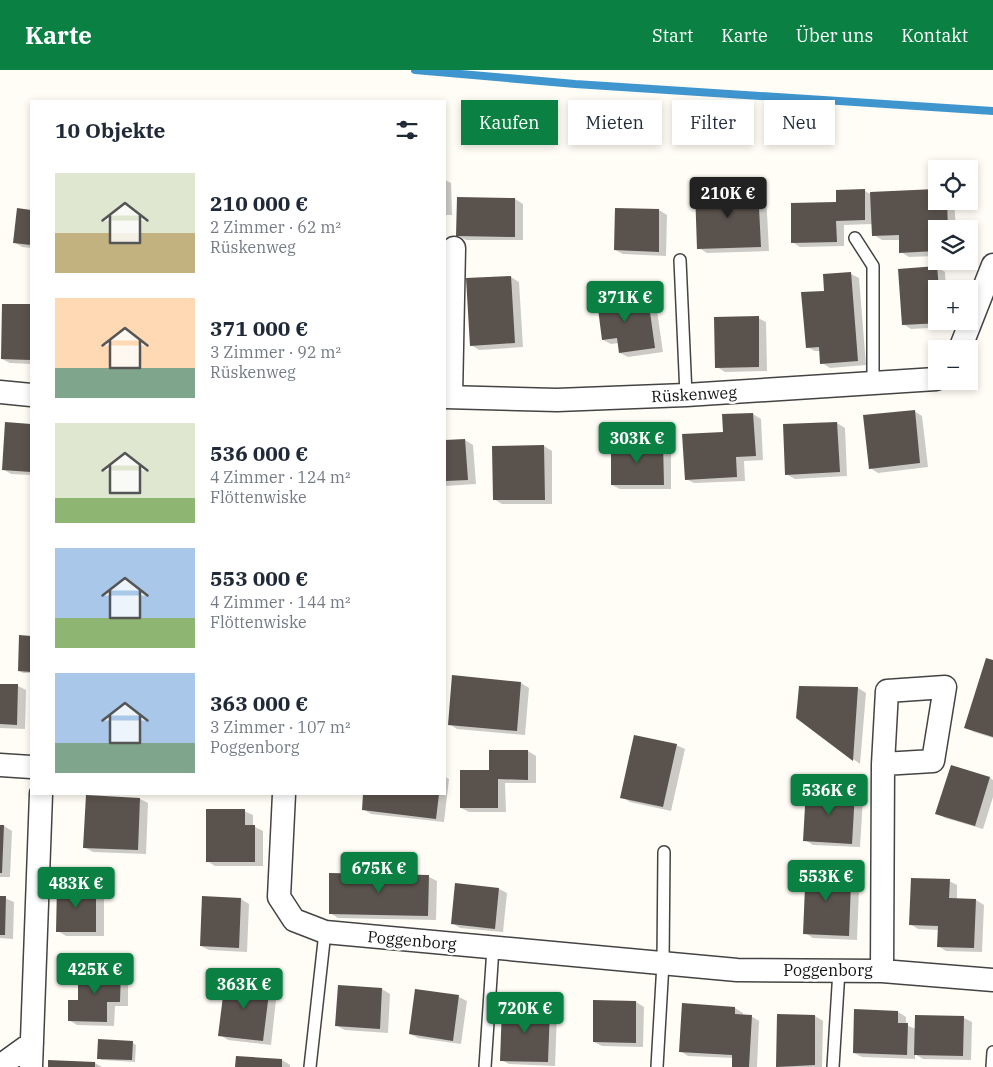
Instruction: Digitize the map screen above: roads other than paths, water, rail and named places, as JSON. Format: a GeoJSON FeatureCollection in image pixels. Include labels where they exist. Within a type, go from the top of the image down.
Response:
{"type":"FeatureCollection","features":[{"type":"Feature","properties":{"kind":"street","name":"Rüskenweg"},"geometry":{"type":"LineString","coordinates":[[454,248],[448,397],[557,400],[686,395],[873,384],[928,379]]}},
{"type":"Feature","properties":{"kind":"street"},"geometry":{"type":"LineString","coordinates":[[964,340],[993,265]]}},
{"type":"Feature","properties":{"kind":"street"},"geometry":{"type":"LineString","coordinates":[[0,392],[30,395]]}},
{"type":"Feature","properties":{"kind":"street"},"geometry":{"type":"LineString","coordinates":[[882,970],[883,764]]}},
{"type":"Feature","properties":{"kind":"street"},"geometry":{"type":"LineString","coordinates":[[0,765],[30,767]]}},
{"type":"Feature","properties":{"kind":"street"},"geometry":{"type":"LineString","coordinates":[[31,1067],[41,795]]}},
{"type":"Feature","properties":{"kind":"street","name":"Poggenborg"},"geometry":{"type":"LineString","coordinates":[[284,795],[280,897],[294,920],[325,932],[737,970],[882,970],[993,980]]}},
{"type":"Feature","properties":{"kind":"street"},"geometry":{"type":"LineString","coordinates":[[0,1066],[32,1043]]}},
{"type":"Feature","properties":{"kind":"lane"},"geometry":{"type":"LineString","coordinates":[[855,238],[873,266],[873,384]]}},
{"type":"Feature","properties":{"kind":"lane"},"geometry":{"type":"LineString","coordinates":[[680,260],[686,395]]}},
{"type":"Feature","properties":{"kind":"lane"},"geometry":{"type":"LineString","coordinates":[[657,1067],[663,963],[664,852]]}},
{"type":"Feature","properties":{"kind":"lane"},"geometry":{"type":"LineString","coordinates":[[310,1067],[325,932]]}},
{"type":"Feature","properties":{"kind":"lane"},"geometry":{"type":"LineString","coordinates":[[485,1067],[493,948]]}},
{"type":"Feature","properties":{"kind":"lane"},"geometry":{"type":"LineString","coordinates":[[833,1067],[839,970]]}},
{"type":"Feature","properties":{"kind":"lane"},"geometry":{"type":"LineString","coordinates":[[992,1067],[993,1052]]}},
{"type":"Feature","properties":{"kind":"waterway"},"geometry":{"type":"LineString","coordinates":[[415,70],[575,84],[993,111]]}}]}
